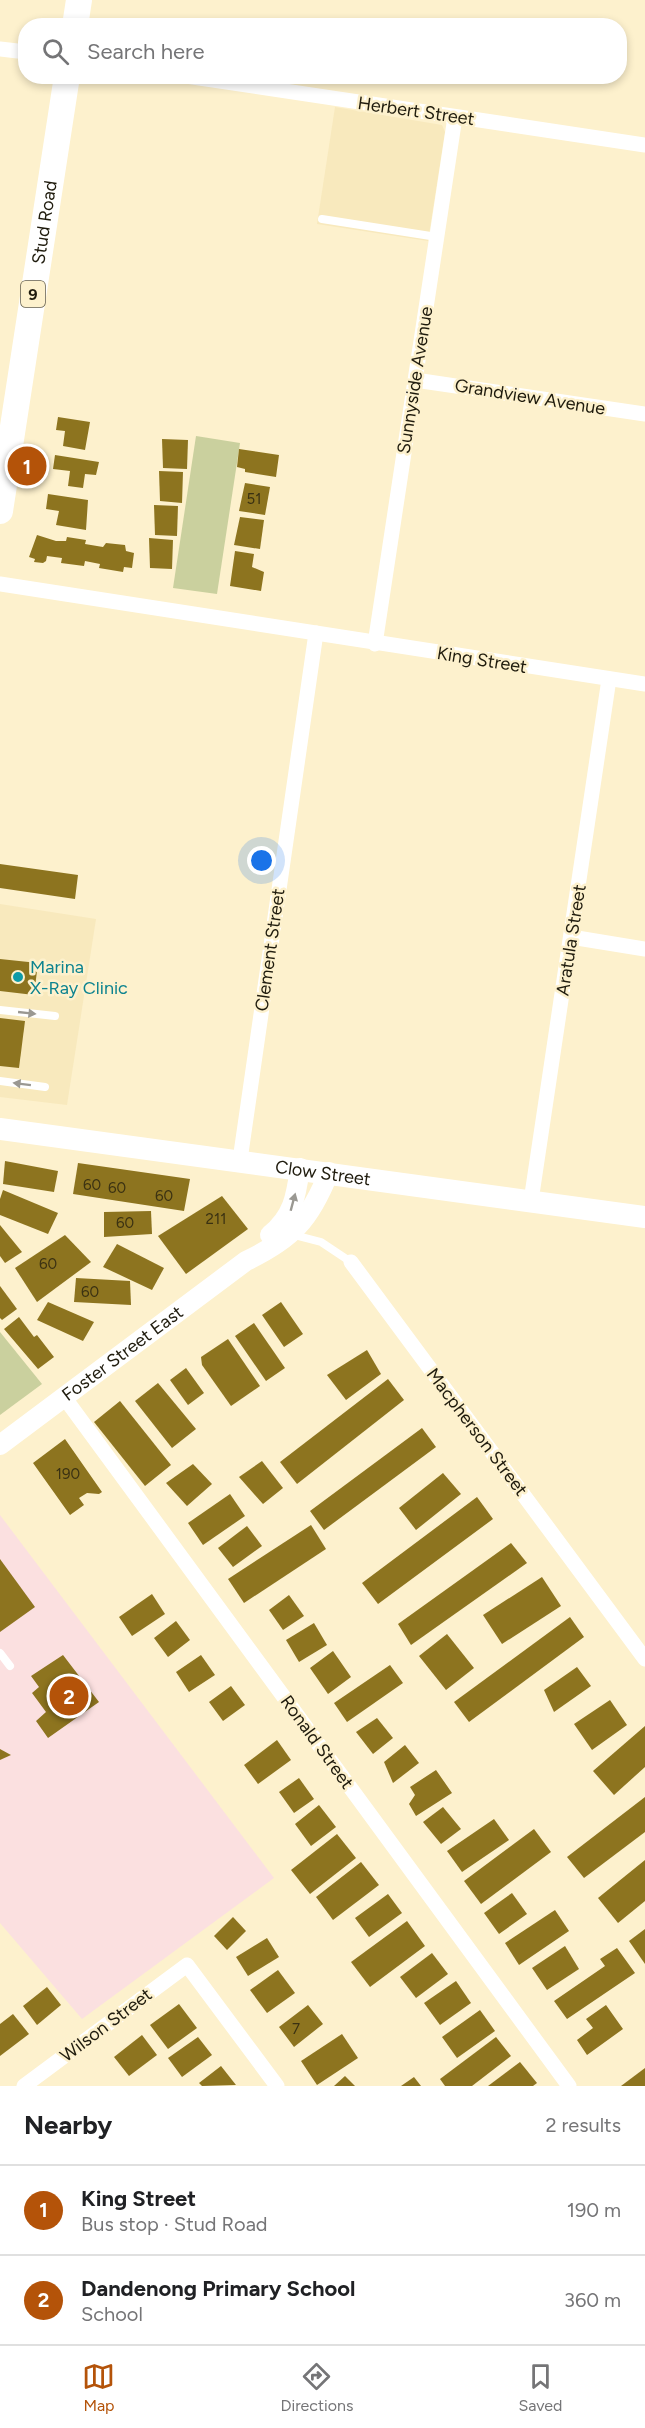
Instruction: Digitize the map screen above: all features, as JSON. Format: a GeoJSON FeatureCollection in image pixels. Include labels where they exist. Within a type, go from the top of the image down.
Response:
{"type":"FeatureCollection","features":[{"type":"Feature","properties":{"kind":"highway"},"geometry":{"type":"LineString","coordinates":[[76,18],[79,0]]}},
{"type":"Feature","properties":{"kind":"highway","name":"Stud Road"},"geometry":{"type":"LineString","coordinates":[[0,511],[66,84]]}},
{"type":"Feature","properties":{"kind":"main road","name":"Clow Street"},"geometry":{"type":"LineString","coordinates":[[0,1129],[300,1168],[645,1217]]}},
{"type":"Feature","properties":{"kind":"street"},"geometry":{"type":"LineString","coordinates":[[0,49],[18,51]]}},
{"type":"Feature","properties":{"kind":"street","name":"Herbert Street"},"geometry":{"type":"LineString","coordinates":[[238,84],[645,145]]}},
{"type":"Feature","properties":{"kind":"street","name":"Sunnyside Avenue"},"geometry":{"type":"LineString","coordinates":[[375,644],[455,117]]}},
{"type":"Feature","properties":{"kind":"street","name":"Grandview Avenue"},"geometry":{"type":"LineString","coordinates":[[415,380],[645,414]]}},
{"type":"Feature","properties":{"kind":"street","name":"King Street"},"geometry":{"type":"LineString","coordinates":[[0,584],[375,644],[645,684]]}},
{"type":"Feature","properties":{"kind":"street","name":"Clement Street"},"geometry":{"type":"LineString","coordinates":[[240,1160],[316,633]]}},
{"type":"Feature","properties":{"kind":"street","name":"Aratula Street"},"geometry":{"type":"LineString","coordinates":[[531,1201],[609,679]]}},
{"type":"Feature","properties":{"kind":"street"},"geometry":{"type":"LineString","coordinates":[[571,938],[645,949]]}},
{"type":"Feature","properties":{"kind":"street","name":"Foster Street East"},"geometry":{"type":"LineString","coordinates":[[246,1261],[289,1215],[295,1200],[300,1168]]}},
{"type":"Feature","properties":{"kind":"street","name":"Foster Street East"},"geometry":{"type":"LineString","coordinates":[[0,1445],[246,1261],[289,1234],[310,1213],[329,1172]]}},
{"type":"Feature","properties":{"kind":"street","name":"Macpherson Street"},"geometry":{"type":"LineString","coordinates":[[351,1262],[645,1659]]}},
{"type":"Feature","properties":{"kind":"street","name":"Ronald Street"},"geometry":{"type":"LineString","coordinates":[[64,1397],[569,2086]]}},
{"type":"Feature","properties":{"kind":"street","name":"Wilson Street"},"geometry":{"type":"LineString","coordinates":[[24,2086],[187,1965],[276,2086]]}},
{"type":"Feature","properties":{"kind":"lane"},"geometry":{"type":"LineString","coordinates":[[322,219],[437,237]]}},
{"type":"Feature","properties":{"kind":"lane"},"geometry":{"type":"LineString","coordinates":[[0,1010],[55,1016]]}},
{"type":"Feature","properties":{"kind":"lane"},"geometry":{"type":"LineString","coordinates":[[0,1081],[45,1087]]}},
{"type":"Feature","properties":{"kind":"lane","name":"Macpherson Street"},"geometry":{"type":"LineString","coordinates":[[289,1234],[316,1240],[351,1262]]}},
{"type":"Feature","properties":{"kind":"lane"},"geometry":{"type":"LineString","coordinates":[[0,1653],[10,1666]]}},
{"type":"Feature","properties":{"kind":"shaded area"},"geometry":{"type":"Polygon","coordinates":[[[335,107],[442,125],[445,132],[428,241],[317,224],[335,107]]]}},
{"type":"Feature","properties":{"kind":"shaded area"},"geometry":{"type":"Polygon","coordinates":[[[0,904],[96,919],[67,1105],[0,1097],[0,904]]]}},
{"type":"Feature","properties":{"kind":"shaded area"},"geometry":{"type":"Polygon","coordinates":[[[0,1515],[274,1878],[82,2019],[0,1923],[0,1515]]]}},
{"type":"Feature","properties":{"kind":"green space"},"geometry":{"type":"Polygon","coordinates":[[[196,436],[240,443],[217,594],[173,588],[196,436]]]}},
{"type":"Feature","properties":{"kind":"green space"},"geometry":{"type":"Polygon","coordinates":[[[0,1332],[42,1384],[0,1415],[0,1332]]]}},
{"type":"Feature","properties":{"kind":"building"},"geometry":{"type":"Polygon","coordinates":[[[58,417],[90,422],[85,450],[63,446],[65,431],[56,430],[58,417]]]}},
{"type":"Feature","properties":{"kind":"building"},"geometry":{"type":"Polygon","coordinates":[[[162,439],[188,440],[187,469],[163,468],[162,439]]]}},
{"type":"Feature","properties":{"kind":"building"},"geometry":{"type":"Polygon","coordinates":[[[239,449],[279,455],[276,477],[245,472],[245,469],[237,467],[239,449]]]}},
{"type":"Feature","properties":{"kind":"building"},"geometry":{"type":"Polygon","coordinates":[[[55,455],[99,462],[96,475],[85,474],[83,488],[68,486],[70,471],[53,469],[55,455]]]}},
{"type":"Feature","properties":{"kind":"building"},"geometry":{"type":"Polygon","coordinates":[[[159,471],[183,472],[182,503],[160,501],[159,471]]]}},
{"type":"Feature","properties":{"kind":"building"},"geometry":{"type":"Polygon","coordinates":[[[245,483],[270,487],[265,515],[239,511],[245,483]]]}},
{"type":"Feature","properties":{"kind":"building"},"geometry":{"type":"Polygon","coordinates":[[[48,494],[88,500],[86,530],[56,525],[59,511],[46,509],[48,494]]]}},
{"type":"Feature","properties":{"kind":"building"},"geometry":{"type":"Polygon","coordinates":[[[154,505],[178,506],[177,536],[155,535],[154,505]]]}},
{"type":"Feature","properties":{"kind":"building"},"geometry":{"type":"Polygon","coordinates":[[[240,517],[264,520],[260,549],[234,545],[240,517]]]}},
{"type":"Feature","properties":{"kind":"building"},"geometry":{"type":"Polygon","coordinates":[[[37,535],[56,541],[66,541],[67,537],[86,540],[85,544],[103,547],[106,543],[125,545],[126,551],[134,553],[132,568],[124,567],[123,572],[99,568],[100,564],[85,561],[84,566],[61,563],[62,558],[47,556],[43,563],[34,562],[35,559],[29,557],[37,535]]]}},
{"type":"Feature","properties":{"kind":"building"},"geometry":{"type":"Polygon","coordinates":[[[149,538],[173,540],[172,569],[150,568],[149,538]]]}},
{"type":"Feature","properties":{"kind":"building"},"geometry":{"type":"Polygon","coordinates":[[[235,551],[254,554],[252,567],[264,572],[261,591],[230,586],[235,551]]]}},
{"type":"Feature","properties":{"kind":"building"},"geometry":{"type":"Polygon","coordinates":[[[0,864],[78,875],[75,899],[0,888],[0,864]]]}},
{"type":"Feature","properties":{"kind":"building","name":"Marina X-Ray Clinic"},"geometry":{"type":"Polygon","coordinates":[[[0,959],[38,963],[34,995],[0,991],[0,959]]]}},
{"type":"Feature","properties":{"kind":"building"},"geometry":{"type":"Polygon","coordinates":[[[0,1018],[25,1021],[19,1068],[0,1066],[0,1018]]]}},
{"type":"Feature","properties":{"kind":"building"},"geometry":{"type":"Polygon","coordinates":[[[5,1161],[58,1171],[54,1192],[3,1184],[5,1161]]]}},
{"type":"Feature","properties":{"kind":"building"},"geometry":{"type":"Polygon","coordinates":[[[78,1163],[190,1179],[184,1211],[73,1194],[78,1163]]]}},
{"type":"Feature","properties":{"kind":"building"},"geometry":{"type":"Polygon","coordinates":[[[3,1190],[58,1213],[48,1234],[0,1215],[0,1199],[3,1190]]]}},
{"type":"Feature","properties":{"kind":"building"},"geometry":{"type":"Polygon","coordinates":[[[222,1196],[248,1229],[186,1274],[158,1236],[222,1196]]]}},
{"type":"Feature","properties":{"kind":"building"},"geometry":{"type":"Polygon","coordinates":[[[151,1211],[152,1234],[104,1237],[104,1212],[151,1211]]]}},
{"type":"Feature","properties":{"kind":"building"},"geometry":{"type":"Polygon","coordinates":[[[0,1225],[22,1252],[5,1263],[0,1256],[0,1225]]]}},
{"type":"Feature","properties":{"kind":"building"},"geometry":{"type":"Polygon","coordinates":[[[65,1235],[91,1262],[37,1302],[15,1268],[65,1235]]]}},
{"type":"Feature","properties":{"kind":"building"},"geometry":{"type":"Polygon","coordinates":[[[117,1244],[164,1268],[152,1290],[103,1267],[117,1244]]]}},
{"type":"Feature","properties":{"kind":"building"},"geometry":{"type":"Polygon","coordinates":[[[76,1278],[130,1281],[131,1305],[74,1302],[76,1278]]]}},
{"type":"Feature","properties":{"kind":"building"},"geometry":{"type":"Polygon","coordinates":[[[0,1286],[17,1309],[2,1320],[0,1318],[0,1286]]]}},
{"type":"Feature","properties":{"kind":"building"},"geometry":{"type":"Polygon","coordinates":[[[48,1302],[94,1322],[83,1341],[37,1320],[48,1302]]]}},
{"type":"Feature","properties":{"kind":"building"},"geometry":{"type":"Polygon","coordinates":[[[281,1302],[303,1334],[284,1347],[262,1315],[281,1302]]]}},
{"type":"Feature","properties":{"kind":"building"},"geometry":{"type":"Polygon","coordinates":[[[19,1317],[34,1337],[37,1335],[54,1357],[38,1369],[4,1329],[19,1317]]]}},
{"type":"Feature","properties":{"kind":"building"},"geometry":{"type":"Polygon","coordinates":[[[254,1323],[285,1368],[266,1381],[235,1336],[254,1323]]]}},
{"type":"Feature","properties":{"kind":"building"},"geometry":{"type":"Polygon","coordinates":[[[228,1339],[260,1386],[231,1406],[202,1365],[201,1357],[228,1339]]]}},
{"type":"Feature","properties":{"kind":"building"},"geometry":{"type":"Polygon","coordinates":[[[367,1350],[381,1374],[346,1400],[327,1375],[367,1350]]]}},
{"type":"Feature","properties":{"kind":"building"},"geometry":{"type":"Polygon","coordinates":[[[186,1368],[204,1393],[188,1405],[170,1380],[186,1368]]]}},
{"type":"Feature","properties":{"kind":"building"},"geometry":{"type":"Polygon","coordinates":[[[388,1379],[404,1400],[297,1484],[280,1462],[388,1379]]]}},
{"type":"Feature","properties":{"kind":"building"},"geometry":{"type":"Polygon","coordinates":[[[158,1383],[196,1429],[172,1448],[135,1401],[158,1383]]]}},
{"type":"Feature","properties":{"kind":"building"},"geometry":{"type":"Polygon","coordinates":[[[120,1401],[171,1465],[145,1486],[94,1422],[120,1401]]]}},
{"type":"Feature","properties":{"kind":"building"},"geometry":{"type":"Polygon","coordinates":[[[422,1428],[436,1447],[324,1530],[310,1511],[422,1428]]]}},
{"type":"Feature","properties":{"kind":"building"},"geometry":{"type":"Polygon","coordinates":[[[65,1439],[102,1492],[87,1493],[79,1498],[84,1505],[70,1515],[33,1463],[65,1439]]]}},
{"type":"Feature","properties":{"kind":"building"},"geometry":{"type":"Polygon","coordinates":[[[262,1461],[283,1488],[263,1504],[239,1477],[262,1461]]]}},
{"type":"Feature","properties":{"kind":"building"},"geometry":{"type":"Polygon","coordinates":[[[193,1464],[212,1484],[187,1506],[166,1483],[193,1464]]]}},
{"type":"Feature","properties":{"kind":"building"},"geometry":{"type":"Polygon","coordinates":[[[443,1473],[461,1494],[416,1530],[399,1508],[443,1473]]]}},
{"type":"Feature","properties":{"kind":"building"},"geometry":{"type":"Polygon","coordinates":[[[230,1494],[245,1516],[203,1545],[188,1523],[230,1494]]]}},
{"type":"Feature","properties":{"kind":"building"},"geometry":{"type":"Polygon","coordinates":[[[477,1497],[493,1519],[378,1604],[362,1583],[477,1497]]]}},
{"type":"Feature","properties":{"kind":"building"},"geometry":{"type":"Polygon","coordinates":[[[311,1525],[326,1549],[244,1603],[228,1579],[311,1525]]]}},
{"type":"Feature","properties":{"kind":"building"},"geometry":{"type":"Polygon","coordinates":[[[247,1526],[262,1546],[233,1567],[218,1548],[247,1526]]]}},
{"type":"Feature","properties":{"kind":"building"},"geometry":{"type":"Polygon","coordinates":[[[511,1543],[527,1563],[411,1645],[398,1624],[511,1543]]]}},
{"type":"Feature","properties":{"kind":"building"},"geometry":{"type":"Polygon","coordinates":[[[0,1559],[35,1607],[0,1632],[0,1559]]]}},
{"type":"Feature","properties":{"kind":"building"},"geometry":{"type":"Polygon","coordinates":[[[542,1577],[561,1606],[502,1644],[483,1615],[542,1577]]]}},
{"type":"Feature","properties":{"kind":"building"},"geometry":{"type":"Polygon","coordinates":[[[152,1594],[165,1614],[132,1636],[119,1617],[152,1594]]]}},
{"type":"Feature","properties":{"kind":"building"},"geometry":{"type":"Polygon","coordinates":[[[289,1595],[304,1616],[283,1630],[269,1610],[289,1595]]]}},
{"type":"Feature","properties":{"kind":"building"},"geometry":{"type":"Polygon","coordinates":[[[570,1617],[584,1637],[469,1722],[454,1702],[570,1617]]]}},
{"type":"Feature","properties":{"kind":"building"},"geometry":{"type":"Polygon","coordinates":[[[176,1621],[190,1640],[168,1657],[154,1638],[176,1621]]]}},
{"type":"Feature","properties":{"kind":"building"},"geometry":{"type":"Polygon","coordinates":[[[314,1623],[327,1645],[299,1662],[286,1640],[314,1623]]]}},
{"type":"Feature","properties":{"kind":"building"},"geometry":{"type":"Polygon","coordinates":[[[447,1634],[474,1668],[446,1690],[419,1656],[447,1634]]]}},
{"type":"Feature","properties":{"kind":"building"},"geometry":{"type":"Polygon","coordinates":[[[333,1651],[351,1677],[328,1694],[310,1668],[333,1651]]]}},
{"type":"Feature","properties":{"kind":"building"},"geometry":{"type":"Polygon","coordinates":[[[63,1655],[99,1702],[48,1738],[36,1721],[46,1712],[32,1693],[39,1687],[31,1676],[63,1655]]]}},
{"type":"Feature","properties":{"kind":"building"},"geometry":{"type":"Polygon","coordinates":[[[201,1655],[215,1675],[189,1692],[176,1672],[201,1655]]]}},
{"type":"Feature","properties":{"kind":"building"},"geometry":{"type":"Polygon","coordinates":[[[390,1665],[403,1683],[347,1722],[334,1703],[390,1665]]]}},
{"type":"Feature","properties":{"kind":"building"},"geometry":{"type":"Polygon","coordinates":[[[577,1667],[591,1686],[554,1712],[544,1690],[577,1667]]]}},
{"type":"Feature","properties":{"kind":"building"},"geometry":{"type":"Polygon","coordinates":[[[231,1686],[245,1705],[223,1721],[209,1702],[231,1686]]]}},
{"type":"Feature","properties":{"kind":"building"},"geometry":{"type":"Polygon","coordinates":[[[610,1700],[627,1725],[592,1750],[574,1724],[610,1700]]]}},
{"type":"Feature","properties":{"kind":"building"},"geometry":{"type":"Polygon","coordinates":[[[377,1718],[393,1738],[373,1754],[356,1732],[377,1718]]]}},
{"type":"Feature","properties":{"kind":"building"},"geometry":{"type":"Polygon","coordinates":[[[645,1726],[645,1767],[614,1795],[593,1771],[645,1726]]]}},
{"type":"Feature","properties":{"kind":"building"},"geometry":{"type":"Polygon","coordinates":[[[277,1740],[291,1760],[258,1784],[244,1765],[277,1740]]]}},
{"type":"Feature","properties":{"kind":"building"},"geometry":{"type":"Polygon","coordinates":[[[405,1745],[419,1763],[393,1783],[384,1762],[405,1745]]]}},
{"type":"Feature","properties":{"kind":"building"},"geometry":{"type":"Polygon","coordinates":[[[0,1749],[11,1755],[0,1760],[0,1749]]]}},
{"type":"Feature","properties":{"kind":"building"},"geometry":{"type":"Polygon","coordinates":[[[436,1770],[452,1793],[416,1816],[409,1804],[415,1795],[410,1787],[436,1770]]]}},
{"type":"Feature","properties":{"kind":"building"},"geometry":{"type":"Polygon","coordinates":[[[299,1778],[314,1799],[294,1813],[279,1792],[299,1778]]]}},
{"type":"Feature","properties":{"kind":"building"},"geometry":{"type":"Polygon","coordinates":[[[645,1797],[645,1832],[584,1878],[567,1857],[645,1797]]]}},
{"type":"Feature","properties":{"kind":"building"},"geometry":{"type":"Polygon","coordinates":[[[319,1805],[336,1827],[311,1846],[295,1824],[319,1805]]]}},
{"type":"Feature","properties":{"kind":"building"},"geometry":{"type":"Polygon","coordinates":[[[443,1807],[461,1829],[441,1844],[423,1822],[443,1807]]]}},
{"type":"Feature","properties":{"kind":"building"},"geometry":{"type":"Polygon","coordinates":[[[494,1819],[509,1840],[462,1872],[447,1851],[494,1819]]]}},
{"type":"Feature","properties":{"kind":"building"},"geometry":{"type":"Polygon","coordinates":[[[534,1829],[551,1852],[481,1904],[464,1881],[534,1829]]]}},
{"type":"Feature","properties":{"kind":"building"},"geometry":{"type":"Polygon","coordinates":[[[337,1834],[356,1858],[310,1894],[291,1870],[337,1834]]]}},
{"type":"Feature","properties":{"kind":"building"},"geometry":{"type":"Polygon","coordinates":[[[645,1860],[645,1901],[618,1923],[598,1898],[645,1860]]]}},
{"type":"Feature","properties":{"kind":"building"},"geometry":{"type":"Polygon","coordinates":[[[361,1862],[379,1885],[333,1920],[316,1897],[361,1862]]]}},
{"type":"Feature","properties":{"kind":"building"},"geometry":{"type":"Polygon","coordinates":[[[512,1893],[527,1914],[499,1934],[484,1913],[512,1893]]]}},
{"type":"Feature","properties":{"kind":"building"},"geometry":{"type":"Polygon","coordinates":[[[388,1894],[402,1913],[369,1937],[355,1918],[388,1894]]]}},
{"type":"Feature","properties":{"kind":"building"},"geometry":{"type":"Polygon","coordinates":[[[555,1910],[569,1931],[519,1965],[505,1943],[555,1910]]]}},
{"type":"Feature","properties":{"kind":"building"},"geometry":{"type":"Polygon","coordinates":[[[233,1917],[246,1931],[227,1950],[214,1936],[233,1917]]]}},
{"type":"Feature","properties":{"kind":"building"},"geometry":{"type":"Polygon","coordinates":[[[407,1921],[425,1946],[370,1987],[351,1962],[407,1921]]]}},
{"type":"Feature","properties":{"kind":"building"},"geometry":{"type":"Polygon","coordinates":[[[645,1929],[645,1964],[629,1941],[645,1929]]]}},
{"type":"Feature","properties":{"kind":"building"},"geometry":{"type":"Polygon","coordinates":[[[267,1938],[279,1957],[248,1976],[236,1957],[267,1938]]]}},
{"type":"Feature","properties":{"kind":"building"},"geometry":{"type":"Polygon","coordinates":[[[565,1946],[579,1969],[547,1990],[532,1968],[565,1946]]]}},
{"type":"Feature","properties":{"kind":"building"},"geometry":{"type":"Polygon","coordinates":[[[617,1948],[635,1973],[567,2019],[554,2001],[605,1966],[600,1959],[617,1948]]]}},
{"type":"Feature","properties":{"kind":"building"},"geometry":{"type":"Polygon","coordinates":[[[432,1953],[448,1974],[416,1998],[400,1977],[432,1953]]]}},
{"type":"Feature","properties":{"kind":"building"},"geometry":{"type":"Polygon","coordinates":[[[278,1970],[295,1993],[267,2013],[250,1990],[278,1970]]]}},
{"type":"Feature","properties":{"kind":"building"},"geometry":{"type":"Polygon","coordinates":[[[456,1981],[471,2003],[440,2025],[424,2003],[456,1981]]]}},
{"type":"Feature","properties":{"kind":"building"},"geometry":{"type":"Polygon","coordinates":[[[47,1987],[61,2005],[37,2025],[23,2006],[47,1987]]]}},
{"type":"Feature","properties":{"kind":"building"},"geometry":{"type":"Polygon","coordinates":[[[179,2004],[197,2028],[168,2049],[150,2025],[179,2004]]]}},
{"type":"Feature","properties":{"kind":"building"},"geometry":{"type":"Polygon","coordinates":[[[308,2005],[323,2024],[294,2047],[279,2027],[308,2005]]]}},
{"type":"Feature","properties":{"kind":"building"},"geometry":{"type":"Polygon","coordinates":[[[606,2005],[623,2029],[587,2055],[577,2040],[593,2028],[586,2019],[606,2005]]]}},
{"type":"Feature","properties":{"kind":"building"},"geometry":{"type":"Polygon","coordinates":[[[480,2010],[495,2031],[457,2058],[442,2037],[480,2010]]]}},
{"type":"Feature","properties":{"kind":"building"},"geometry":{"type":"Polygon","coordinates":[[[13,2014],[29,2034],[0,2056],[0,2024],[13,2014]]]}},
{"type":"Feature","properties":{"kind":"building"},"geometry":{"type":"Polygon","coordinates":[[[342,2034],[358,2058],[317,2085],[301,2061],[342,2034]]]}},
{"type":"Feature","properties":{"kind":"building"},"geometry":{"type":"Polygon","coordinates":[[[142,2035],[157,2055],[129,2076],[114,2057],[142,2035]]]}},
{"type":"Feature","properties":{"kind":"building"},"geometry":{"type":"Polygon","coordinates":[[[198,2037],[212,2055],[182,2077],[168,2058],[198,2037]]]}},
{"type":"Feature","properties":{"kind":"building"},"geometry":{"type":"Polygon","coordinates":[[[496,2037],[511,2056],[472,2086],[445,2086],[440,2079],[496,2037]]]}},
{"type":"Feature","properties":{"kind":"building"},"geometry":{"type":"Polygon","coordinates":[[[520,2062],[537,2083],[533,2086],[488,2086],[520,2062]]]}},
{"type":"Feature","properties":{"kind":"building"},"geometry":{"type":"Polygon","coordinates":[[[221,2066],[236,2085],[202,2086],[199,2083],[221,2066]]]}},
{"type":"Feature","properties":{"kind":"building"},"geometry":{"type":"Polygon","coordinates":[[[645,2068],[645,2086],[621,2086],[645,2068]]]}},
{"type":"Feature","properties":{"kind":"building"},"geometry":{"type":"Polygon","coordinates":[[[345,2076],[355,2086],[334,2086],[345,2076]]]}},
{"type":"Feature","properties":{"kind":"building"},"geometry":{"type":"Polygon","coordinates":[[[414,2077],[421,2086],[401,2086],[414,2077]]]}},
{"type":"Feature","properties":{"kind":"place","name":"King Street"},"geometry":{"type":"Point","coordinates":[27,466]}},
{"type":"Feature","properties":{"kind":"place","name":"Marina X-Ray Clinic"},"geometry":{"type":"Point","coordinates":[18,977]}},
{"type":"Feature","properties":{"kind":"place","name":"Dandenong Primary School"},"geometry":{"type":"Point","coordinates":[69,1696]}}]}
